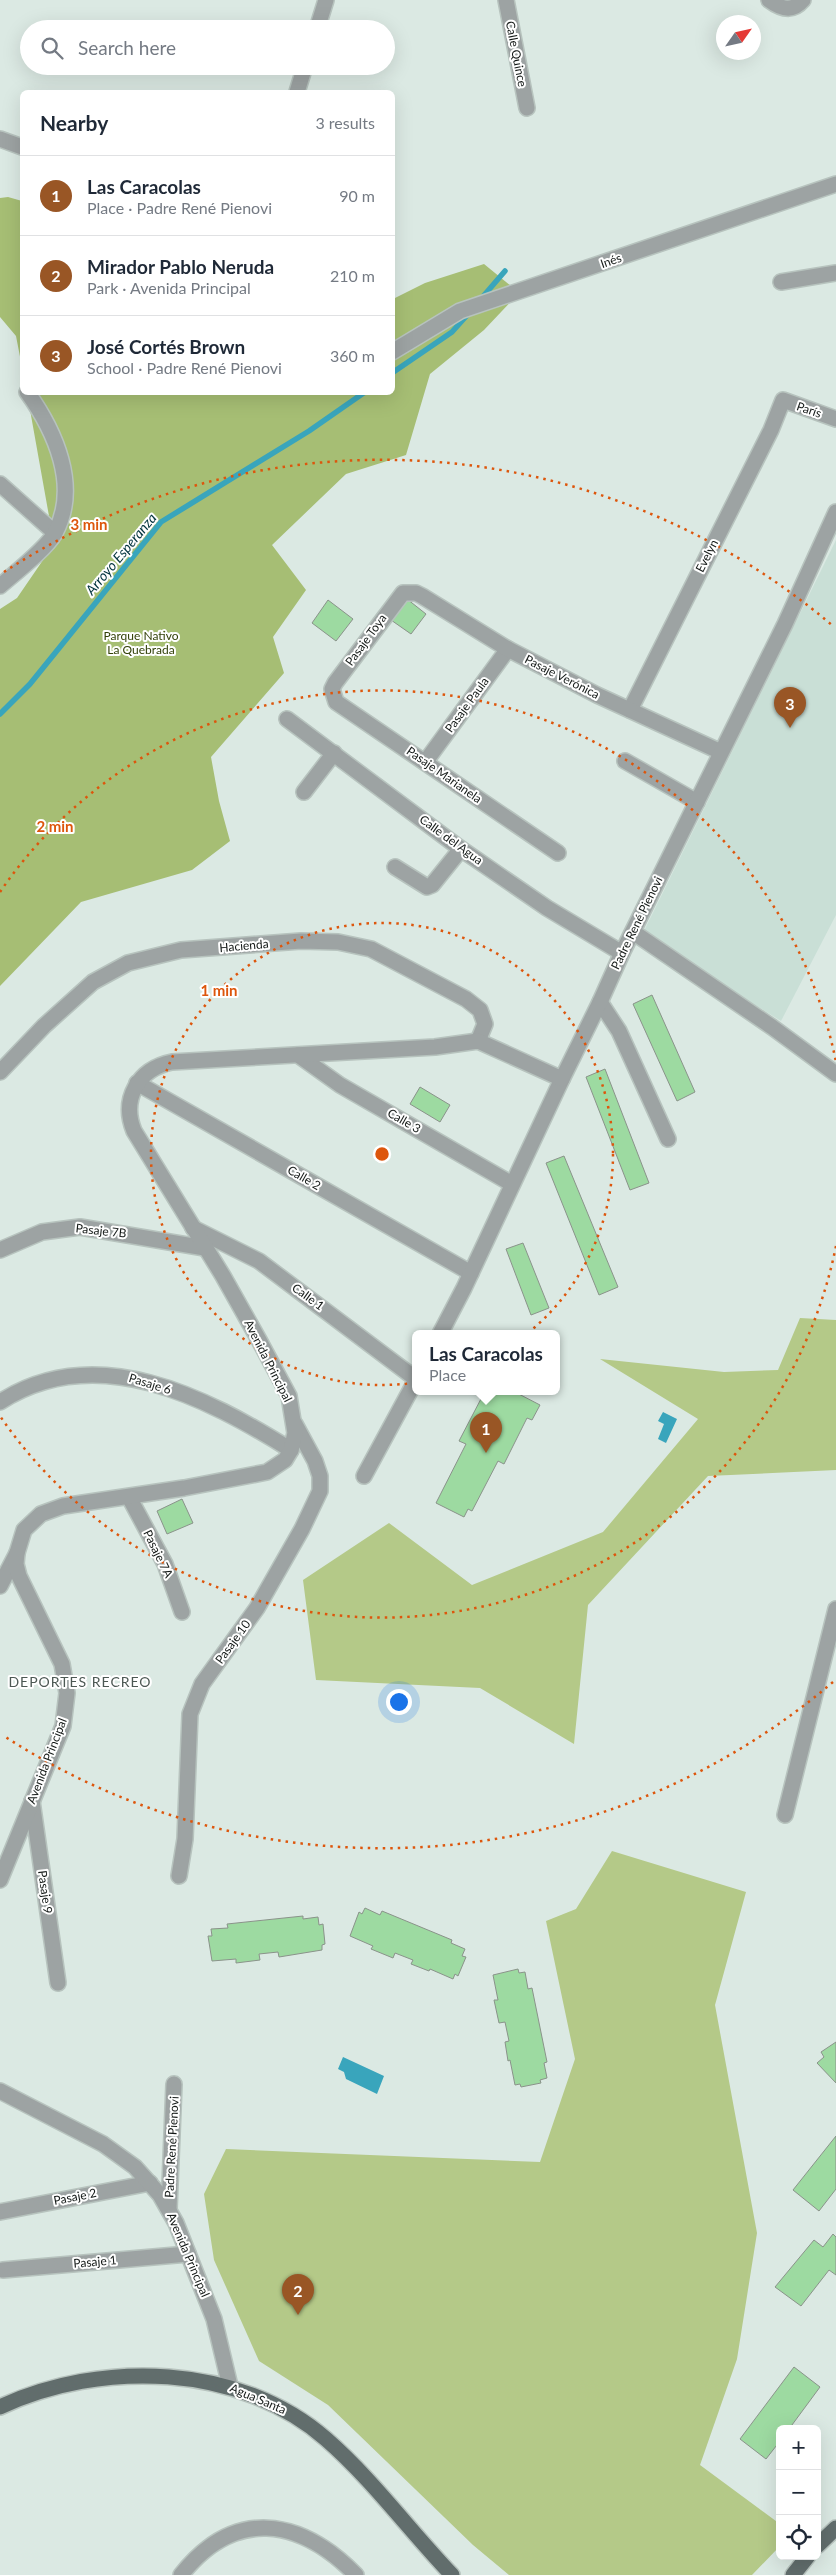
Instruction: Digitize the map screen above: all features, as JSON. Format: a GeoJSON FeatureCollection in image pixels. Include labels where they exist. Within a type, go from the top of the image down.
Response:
{"type":"FeatureCollection","features":[{"type":"Feature","properties":{"kind":"main road","name":"Agua Santa"},"geometry":{"type":"LineString","coordinates":[[0,2407],[24,2396],[94,2379],[125,2376],[167,2378],[230,2386],[298,2417],[326,2439],[385,2498],[452,2575]]}},
{"type":"Feature","properties":{"kind":"main road"},"geometry":{"type":"LineString","coordinates":[[821,2542],[836,2528]]}},
{"type":"Feature","properties":{"kind":"main road"},"geometry":{"type":"LineString","coordinates":[[793,2575],[805,2560]]}},
{"type":"Feature","properties":{"kind":"street"},"geometry":{"type":"LineString","coordinates":[[320,20],[326,0]]}},
{"type":"Feature","properties":{"kind":"street","name":"Calle Quince"},"geometry":{"type":"LineString","coordinates":[[506,0],[527,108]]}},
{"type":"Feature","properties":{"kind":"street"},"geometry":{"type":"LineString","coordinates":[[769,0],[781,9],[798,4]]}},
{"type":"Feature","properties":{"kind":"street"},"geometry":{"type":"LineString","coordinates":[[298,90],[302,75]]}},
{"type":"Feature","properties":{"kind":"street"},"geometry":{"type":"LineString","coordinates":[[0,140],[20,146]]}},
{"type":"Feature","properties":{"kind":"street","name":"Inés"},"geometry":{"type":"LineString","coordinates":[[395,350],[460,311],[521,292],[836,184]]}},
{"type":"Feature","properties":{"kind":"street"},"geometry":{"type":"LineString","coordinates":[[781,282],[836,273]]}},
{"type":"Feature","properties":{"kind":"street"},"geometry":{"type":"LineString","coordinates":[[0,586],[29,561],[55,533],[64,504],[64,474],[53,436],[43,414],[30,395]]}},
{"type":"Feature","properties":{"kind":"street","name":"París"},"geometry":{"type":"LineString","coordinates":[[783,400],[836,419]]}},
{"type":"Feature","properties":{"kind":"street","name":"Evelyn"},"geometry":{"type":"LineString","coordinates":[[630,710],[771,430],[783,400]]}},
{"type":"Feature","properties":{"kind":"street"},"geometry":{"type":"LineString","coordinates":[[0,484],[55,533]]}},
{"type":"Feature","properties":{"kind":"street","name":"Padre René Pienovi"},"geometry":{"type":"LineString","coordinates":[[442,1330],[471,1273],[622,953],[785,624],[836,512]]}},
{"type":"Feature","properties":{"kind":"street","name":"Pasaje Verónica"},"geometry":{"type":"LineString","coordinates":[[410,592],[422,596],[508,650],[721,752]]}},
{"type":"Feature","properties":{"kind":"street","name":"Pasaje Toya"},"geometry":{"type":"LineString","coordinates":[[332,696],[335,683],[399,596],[410,592]]}},
{"type":"Feature","properties":{"kind":"street","name":"Pasaje Paula"},"geometry":{"type":"LineString","coordinates":[[426,762],[508,650]]}},
{"type":"Feature","properties":{"kind":"street","name":"Pasaje Marianela"},"geometry":{"type":"LineString","coordinates":[[332,696],[341,706],[558,853]]}},
{"type":"Feature","properties":{"kind":"street","name":"Calle del Agua"},"geometry":{"type":"LineString","coordinates":[[287,718],[462,849],[547,908],[622,953]]}},
{"type":"Feature","properties":{"kind":"street"},"geometry":{"type":"LineString","coordinates":[[304,792],[334,753]]}},
{"type":"Feature","properties":{"kind":"street"},"geometry":{"type":"LineString","coordinates":[[625,760],[697,802]]}},
{"type":"Feature","properties":{"kind":"street"},"geometry":{"type":"LineString","coordinates":[[395,868],[426,887],[432,885],[462,849]]}},
{"type":"Feature","properties":{"kind":"street"},"geometry":{"type":"LineString","coordinates":[[633,932],[772,1027],[836,1074]]}},
{"type":"Feature","properties":{"kind":"street","name":"Hacienda"},"geometry":{"type":"LineString","coordinates":[[0,1072],[44,1026],[93,982],[128,964],[181,950],[301,941],[338,942],[371,949],[466,999],[480,1010],[485,1024],[478,1041]]}},
{"type":"Feature","properties":{"kind":"street"},"geometry":{"type":"LineString","coordinates":[[600,1002],[619,1031],[668,1139]]}},
{"type":"Feature","properties":{"kind":"street"},"geometry":{"type":"LineString","coordinates":[[137,1083],[152,1068],[172,1062],[435,1047],[478,1041],[562,1079]]}},
{"type":"Feature","properties":{"kind":"street","name":"Calle 3"},"geometry":{"type":"LineString","coordinates":[[298,1055],[340,1085],[512,1184]]}},
{"type":"Feature","properties":{"kind":"street","name":"Avenida Principal"},"geometry":{"type":"LineString","coordinates":[[137,1083],[129,1106],[131,1123],[250,1324],[289,1396],[295,1424],[291,1450]]}},
{"type":"Feature","properties":{"kind":"street","name":"Calle 2"},"geometry":{"type":"LineString","coordinates":[[137,1083],[471,1273]]}},
{"type":"Feature","properties":{"kind":"street","name":"Pasaje 7B"},"geometry":{"type":"LineString","coordinates":[[0,1250],[42,1232],[80,1226],[205,1248]]}},
{"type":"Feature","properties":{"kind":"street","name":"Calle 1"},"geometry":{"type":"LineString","coordinates":[[193,1228],[259,1261],[412,1376]]}},
{"type":"Feature","properties":{"kind":"street","name":"Pasaje 6"},"geometry":{"type":"LineString","coordinates":[[0,1402],[27,1388],[70,1376],[92,1374],[136,1378],[186,1396],[248,1424],[291,1450]]}},
{"type":"Feature","properties":{"kind":"street"},"geometry":{"type":"LineString","coordinates":[[364,1476],[412,1386]]}},
{"type":"Feature","properties":{"kind":"street","name":"Pasaje 10"},"geometry":{"type":"LineString","coordinates":[[179,1876],[185,1838],[190,1714],[202,1684],[257,1608],[302,1529],[320,1492],[320,1476],[315,1461],[295,1424]]}},
{"type":"Feature","properties":{"kind":"street"},"geometry":{"type":"LineString","coordinates":[[0,1586],[16,1552],[19,1541],[28,1526],[41,1514],[52,1509],[257,1475],[277,1467],[291,1450]]}},
{"type":"Feature","properties":{"kind":"street","name":"Pasaje 7A"},"geometry":{"type":"LineString","coordinates":[[129,1497],[166,1564],[182,1612]]}},
{"type":"Feature","properties":{"kind":"street","name":"Avenida Principal"},"geometry":{"type":"LineString","coordinates":[[0,1880],[64,1726],[67,1693],[65,1676],[57,1651],[19,1576],[16,1552]]}},
{"type":"Feature","properties":{"kind":"street"},"geometry":{"type":"LineString","coordinates":[[785,1815],[836,1609]]}},
{"type":"Feature","properties":{"kind":"street","name":"Pasaje 9"},"geometry":{"type":"LineString","coordinates":[[32,1801],[58,1983]]}},
{"type":"Feature","properties":{"kind":"street","name":"Padre René Pienovi"},"geometry":{"type":"LineString","coordinates":[[169,2209],[174,2084]]}},
{"type":"Feature","properties":{"kind":"street","name":"Avenida Principal"},"geometry":{"type":"LineString","coordinates":[[0,2091],[103,2144],[150,2182],[169,2209],[214,2319],[230,2386]]}},
{"type":"Feature","properties":{"kind":"street","name":"Pasaje 2"},"geometry":{"type":"LineString","coordinates":[[0,2212],[150,2182]]}},
{"type":"Feature","properties":{"kind":"street","name":"Pasaje 1"},"geometry":{"type":"LineString","coordinates":[[3,2270],[188,2254]]}},
{"type":"Feature","properties":{"kind":"street"},"geometry":{"type":"LineString","coordinates":[[181,2575],[199,2554],[225,2536],[246,2528],[273,2529],[302,2536],[323,2546],[356,2575]]}},
{"type":"Feature","properties":{"kind":"shaded area"},"geometry":{"type":"Polygon","coordinates":[[[836,540],[836,915],[781,1021],[642,935],[836,540]]]}},
{"type":"Feature","properties":{"kind":"green space"},"geometry":{"type":"Polygon","coordinates":[[[8,197],[20,200],[20,357],[16,336],[0,317],[0,198],[8,197]]]}},
{"type":"Feature","properties":{"kind":"green space","name":"Parque Nativo La Quebrada"},"geometry":{"type":"Polygon","coordinates":[[[484,264],[516,290],[521,291],[484,330],[430,374],[406,455],[346,474],[272,545],[306,590],[273,637],[284,673],[211,757],[219,801],[230,841],[192,870],[81,902],[0,986],[0,609],[17,598],[54,544],[27,395],[395,395],[395,298],[425,283],[484,264]]]}},
{"type":"Feature","properties":{"kind":"green space"},"geometry":{"type":"Polygon","coordinates":[[[800,1318],[836,1320],[836,1470],[708,1476],[588,1605],[574,1744],[480,1688],[316,1680],[303,1580],[389,1523],[472,1585],[603,1532],[698,1419],[600,1359],[724,1372],[778,1370],[800,1318]]]}},
{"type":"Feature","properties":{"kind":"green space"},"geometry":{"type":"Polygon","coordinates":[[[612,1851],[746,1892],[715,2005],[757,2233],[737,2359],[700,2465],[776,2521],[776,2550],[752,2575],[509,2575],[473,2545],[328,2405],[259,2361],[214,2260],[204,2194],[226,2149],[540,2162],[575,2059],[546,1921],[576,1909],[612,1851]]]}},
{"type":"Feature","properties":{"kind":"water"},"geometry":{"type":"Polygon","coordinates":[[[663,1412],[677,1419],[666,1443],[658,1439],[664,1424],[658,1421],[663,1412]]]}},
{"type":"Feature","properties":{"kind":"water"},"geometry":{"type":"Polygon","coordinates":[[[343,2057],[384,2076],[377,2094],[346,2079],[344,2072],[338,2069],[343,2057]]]}},
{"type":"Feature","properties":{"kind":"building"},"geometry":{"type":"Polygon","coordinates":[[[407,599],[426,614],[411,634],[391,620],[407,599]]]}},
{"type":"Feature","properties":{"kind":"building"},"geometry":{"type":"Polygon","coordinates":[[[328,600],[353,619],[336,641],[312,623],[328,600]]]}},
{"type":"Feature","properties":{"kind":"building"},"geometry":{"type":"Polygon","coordinates":[[[652,995],[695,1092],[677,1101],[633,1004],[652,995]]]}},
{"type":"Feature","properties":{"kind":"building"},"geometry":{"type":"Polygon","coordinates":[[[605,1069],[649,1183],[630,1190],[586,1077],[605,1069]]]}},
{"type":"Feature","properties":{"kind":"building"},"geometry":{"type":"Polygon","coordinates":[[[420,1087],[450,1105],[440,1122],[410,1104],[420,1087]]]}},
{"type":"Feature","properties":{"kind":"building"},"geometry":{"type":"Polygon","coordinates":[[[564,1156],[618,1287],[599,1295],[546,1163],[564,1156]]]}},
{"type":"Feature","properties":{"kind":"building"},"geometry":{"type":"Polygon","coordinates":[[[523,1243],[549,1308],[531,1315],[506,1249],[523,1243]]]}},
{"type":"Feature","properties":{"kind":"building"},"geometry":{"type":"Polygon","coordinates":[[[483,1395],[521,1395],[540,1405],[532,1420],[527,1418],[504,1464],[498,1461],[472,1511],[468,1509],[464,1517],[436,1503],[466,1444],[459,1441],[483,1395]]]}},
{"type":"Feature","properties":{"kind":"building"},"geometry":{"type":"Polygon","coordinates":[[[182,1499],[193,1523],[167,1534],[157,1511],[182,1499]]]}},
{"type":"Feature","properties":{"kind":"building"},"geometry":{"type":"Polygon","coordinates":[[[365,1908],[380,1915],[382,1911],[452,1940],[451,1943],[465,1949],[462,1956],[466,1957],[458,1976],[455,1974],[453,1979],[430,1969],[429,1971],[411,1964],[413,1960],[395,1953],[393,1958],[371,1949],[373,1946],[350,1936],[359,1912],[362,1914],[365,1908]]]}},
{"type":"Feature","properties":{"kind":"building"},"geometry":{"type":"Polygon","coordinates":[[[303,1916],[303,1919],[318,1917],[319,1925],[323,1924],[325,1944],[322,1945],[322,1950],[279,1957],[278,1952],[259,1954],[260,1960],[236,1963],[236,1959],[212,1961],[208,1936],[212,1936],[211,1929],[228,1928],[227,1924],[303,1916]]]}},
{"type":"Feature","properties":{"kind":"building"},"geometry":{"type":"Polygon","coordinates":[[[518,1969],[519,1973],[525,1972],[528,1989],[532,1988],[547,2062],[544,2063],[547,2078],[540,2080],[541,2083],[521,2087],[520,2084],[515,2085],[510,2060],[508,2061],[505,2042],[509,2041],[505,2022],[499,2023],[494,2000],[498,2000],[493,1975],[518,1969]]]}},
{"type":"Feature","properties":{"kind":"building"},"geometry":{"type":"Polygon","coordinates":[[[836,2042],[836,2083],[817,2063],[824,2057],[821,2052],[836,2042]]]}},
{"type":"Feature","properties":{"kind":"building"},"geometry":{"type":"Polygon","coordinates":[[[836,2136],[836,2189],[819,2211],[793,2190],[836,2136]]]}},
{"type":"Feature","properties":{"kind":"building"},"geometry":{"type":"Polygon","coordinates":[[[833,2234],[836,2237],[836,2275],[829,2270],[801,2306],[775,2287],[814,2240],[823,2247],[833,2234]]]}},
{"type":"Feature","properties":{"kind":"building"},"geometry":{"type":"Polygon","coordinates":[[[794,2367],[820,2387],[792,2425],[776,2425],[776,2446],[766,2459],[740,2439],[794,2367]]]}},
{"type":"Feature","properties":{"kind":"waterway","name":"Arroyo Esperanza"},"geometry":{"type":"LineString","coordinates":[[480,300],[505,271]]}},
{"type":"Feature","properties":{"kind":"waterway","name":"Arroyo Esperanza"},"geometry":{"type":"LineString","coordinates":[[395,371],[452,332],[469,313]]}},
{"type":"Feature","properties":{"kind":"waterway","name":"Arroyo Esperanza"},"geometry":{"type":"LineString","coordinates":[[0,714],[30,684],[161,522],[309,431],[361,395]]}},
{"type":"Feature","properties":{"kind":"place","name":"José Cortés Brown"},"geometry":{"type":"Point","coordinates":[790,728]}},
{"type":"Feature","properties":{"kind":"place","name":"Las Caracolas"},"geometry":{"type":"Point","coordinates":[486,1453]}},
{"type":"Feature","properties":{"kind":"place","name":"Mirador Pablo Neruda"},"geometry":{"type":"Point","coordinates":[298,2315]}},
{"type":"Feature","properties":{"kind":"district","name":"DEPORTES RECREO"},"geometry":{"type":"Point","coordinates":[80,1682]}}]}
